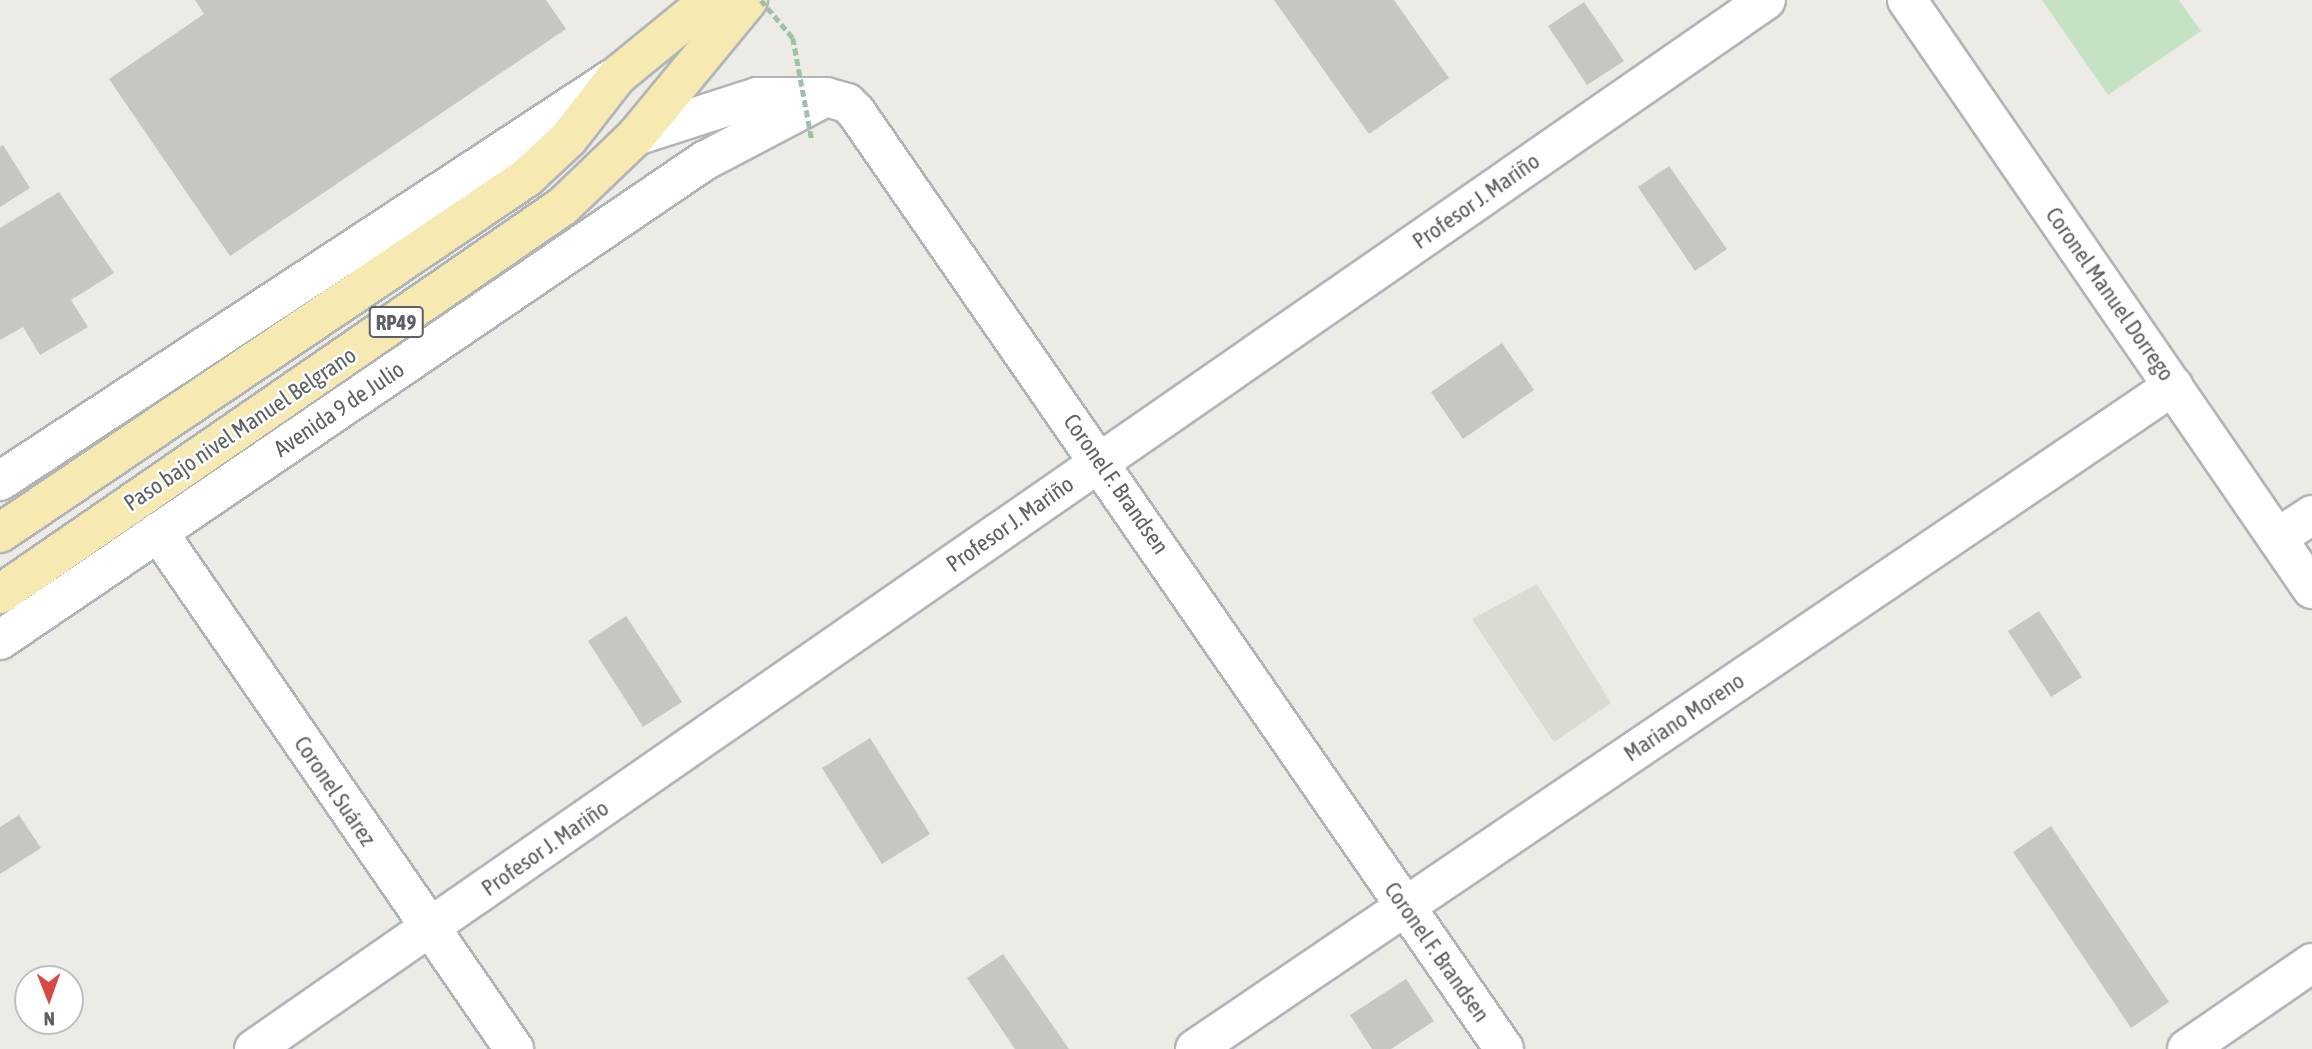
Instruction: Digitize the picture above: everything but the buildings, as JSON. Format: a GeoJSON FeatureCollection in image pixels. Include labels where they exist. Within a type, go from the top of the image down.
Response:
{"type":"FeatureCollection","features":[{"type":"Feature","properties":{"kind":"main road","name":"RP49"},"geometry":{"type":"LineString","coordinates":[[0,533],[526,178],[568,139],[617,76],[710,0]]}},
{"type":"Feature","properties":{"kind":"main road","name":"Paso bajo nivel Manuel Belgrano"},"geometry":{"type":"LineString","coordinates":[[0,594],[541,222],[636,136],[748,0]]}},
{"type":"Feature","properties":{"kind":"street","name":"Profesor J. Mariño"},"geometry":{"type":"LineString","coordinates":[[254,1049],[1766,0]]}},
{"type":"Feature","properties":{"kind":"street","name":"Coronel Manuel Dorrego"},"geometry":{"type":"LineString","coordinates":[[1907,0],[2312,589]]}},
{"type":"Feature","properties":{"kind":"street"},"geometry":{"type":"LineString","coordinates":[[0,481],[617,76]]}},
{"type":"Feature","properties":{"kind":"street","name":"Coronel F. Brandsen"},"geometry":{"type":"LineString","coordinates":[[636,136],[757,97],[826,97],[847,103],[856,112],[1100,461],[1504,1049]]}},
{"type":"Feature","properties":{"kind":"street","name":"Avenida 9 de Julio"},"geometry":{"type":"LineString","coordinates":[[0,640],[704,161],[826,97]]}},
{"type":"Feature","properties":{"kind":"street","name":"Mariano Moreno"},"geometry":{"type":"LineString","coordinates":[[1195,1049],[2172,386]]}},
{"type":"Feature","properties":{"kind":"street"},"geometry":{"type":"LineString","coordinates":[[2277,538],[2312,515]]}},
{"type":"Feature","properties":{"kind":"street","name":"Coronel Suárez"},"geometry":{"type":"LineString","coordinates":[[158,532],[514,1049]]}},
{"type":"Feature","properties":{"kind":"street"},"geometry":{"type":"LineString","coordinates":[[2187,1049],[2312,963]]}},
{"type":"Feature","properties":{"kind":"path"},"geometry":{"type":"LineString","coordinates":[[761,0],[793,38],[812,141]]}},
{"type":"Feature","properties":{"kind":"shaded area"},"geometry":{"type":"Polygon","coordinates":[[[1537,584],[1611,703],[1554,742],[1472,619],[1537,584]]]}},
{"type":"Feature","properties":{"kind":"green space"},"geometry":{"type":"Polygon","coordinates":[[[2042,0],[2179,0],[2201,31],[2108,95],[2042,0]]]}}]}
